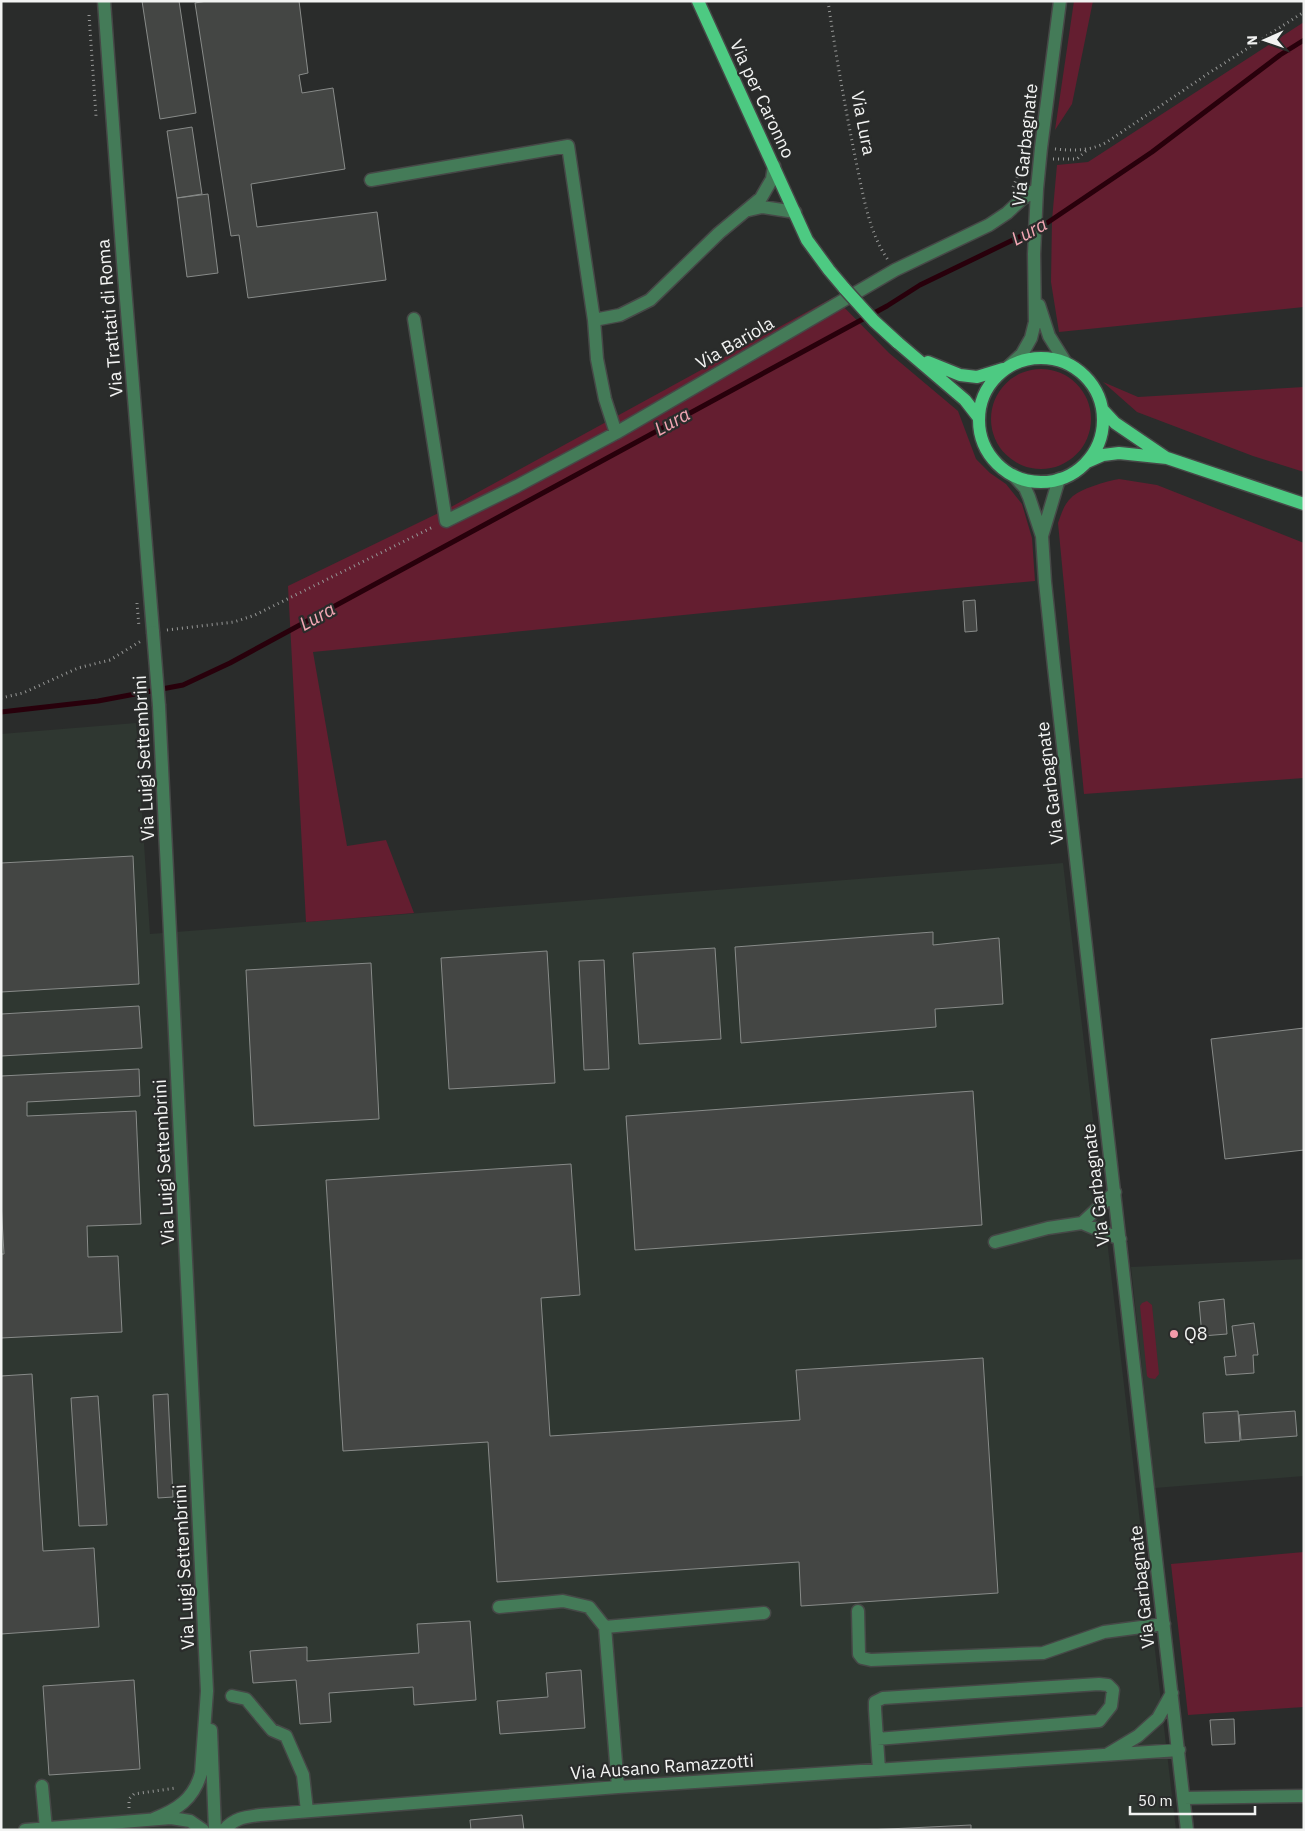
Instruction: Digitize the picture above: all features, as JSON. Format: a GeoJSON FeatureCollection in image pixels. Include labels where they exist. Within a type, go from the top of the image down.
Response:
{"type":"FeatureCollection","features":[{"type":"Feature","properties":{"kind":"main road","name":"Via per Caronno"},"geometry":{"type":"LineString","coordinates":[[698,1],[807,240],[829,270],[874,321],[916,357]]}},
{"type":"Feature","properties":{"kind":"main road"},"geometry":{"type":"LineString","coordinates":[[916,357],[960,375],[977,377],[1022,361],[1037,358],[1052,359],[1066,363],[1083,374],[1095,390],[1102,409],[1103,428],[1097,446],[1087,462]]}},
{"type":"Feature","properties":{"kind":"main road"},"geometry":{"type":"LineString","coordinates":[[916,357],[965,400],[979,418]]}},
{"type":"Feature","properties":{"kind":"main road"},"geometry":{"type":"LineString","coordinates":[[1008,367],[996,377],[987,389],[981,403],[979,418],[981,436],[988,452],[998,465],[1013,475],[1028,481],[1044,482],[1059,479],[1074,473],[1087,462],[1103,455],[1119,453],[1167,458],[1304,504]]}},
{"type":"Feature","properties":{"kind":"main road"},"geometry":{"type":"LineString","coordinates":[[1102,409],[1115,423],[1167,458]]}},
{"type":"Feature","properties":{"kind":"street","name":"Via Trattati di Roma"},"geometry":{"type":"LineString","coordinates":[[104,1],[154,632]]}},
{"type":"Feature","properties":{"kind":"street","name":"Via Garbagnate"},"geometry":{"type":"LineString","coordinates":[[1008,367],[1022,354],[1031,338],[1034,322],[1036,293],[1034,254],[1037,189],[1060,1]]}},
{"type":"Feature","properties":{"kind":"street"},"geometry":{"type":"LineString","coordinates":[[370,180],[568,146],[594,320],[597,359],[605,399],[616,433]]}},
{"type":"Feature","properties":{"kind":"street"},"geometry":{"type":"LineString","coordinates":[[594,320],[620,315],[650,300],[719,233],[761,198],[767,190],[774,166]]}},
{"type":"Feature","properties":{"kind":"street","name":"Via Bariola"},"geometry":{"type":"LineString","coordinates":[[446,521],[517,486],[616,433],[895,270],[989,225],[1037,189]]}},
{"type":"Feature","properties":{"kind":"street"},"geometry":{"type":"LineString","coordinates":[[746,211],[762,208],[795,212]]}},
{"type":"Feature","properties":{"kind":"street","name":"Via Garbagnate"},"geometry":{"type":"LineString","coordinates":[[1036,293],[1049,336],[1066,363]]}},
{"type":"Feature","properties":{"kind":"street"},"geometry":{"type":"LineString","coordinates":[[414,319],[446,521]]}},
{"type":"Feature","properties":{"kind":"street","name":"Via Garbagnate"},"geometry":{"type":"LineString","coordinates":[[1013,475],[1025,488],[1030,497],[1042,536],[1053,657],[1188,1830]]}},
{"type":"Feature","properties":{"kind":"street","name":"Via Garbagnate"},"geometry":{"type":"LineString","coordinates":[[1042,536],[1059,479]]}},
{"type":"Feature","properties":{"kind":"street","name":"Via Luigi Settembrini"},"geometry":{"type":"LineString","coordinates":[[154,632],[207,1691],[211,1718],[215,1830]]}},
{"type":"Feature","properties":{"kind":"street"},"geometry":{"type":"LineString","coordinates":[[1082,1223],[1114,1192]]}},
{"type":"Feature","properties":{"kind":"street"},"geometry":{"type":"LineString","coordinates":[[995,1242],[1048,1228],[1082,1223],[1120,1239]]}},
{"type":"Feature","properties":{"kind":"street"},"geometry":{"type":"LineString","coordinates":[[499,1607],[563,1601],[589,1607],[605,1627],[618,1787]]}},
{"type":"Feature","properties":{"kind":"street"},"geometry":{"type":"LineString","coordinates":[[858,1611],[859,1654],[862,1658],[871,1660],[1043,1653],[1104,1632],[1164,1624]]}},
{"type":"Feature","properties":{"kind":"street"},"geometry":{"type":"LineString","coordinates":[[605,1627],[764,1614]]}},
{"type":"Feature","properties":{"kind":"street"},"geometry":{"type":"LineString","coordinates":[[877,1739],[1099,1721],[1111,1706],[1113,1690],[1108,1685],[1099,1684],[884,1698],[876,1702],[877,1739],[879,1770]]}},
{"type":"Feature","properties":{"kind":"street","name":"Via Luigi Settembrini"},"geometry":{"type":"LineString","coordinates":[[153,1819],[167,1814],[187,1800],[198,1783],[201,1773],[207,1691]]}},
{"type":"Feature","properties":{"kind":"street","name":"Via Ausano Ramazzotti"},"geometry":{"type":"LineString","coordinates":[[1107,1755],[1138,1736],[1158,1718],[1172,1693]]}},
{"type":"Feature","properties":{"kind":"street"},"geometry":{"type":"LineString","coordinates":[[232,1696],[246,1699],[272,1730],[286,1736],[303,1775],[307,1811]]}},
{"type":"Feature","properties":{"kind":"street","name":"Via Ausano Ramazzotti"},"geometry":{"type":"LineString","coordinates":[[224,1830],[230,1824],[243,1817],[307,1811],[618,1787],[1178,1750]]}},
{"type":"Feature","properties":{"kind":"street"},"geometry":{"type":"LineString","coordinates":[[42,1786],[46,1829]]}},
{"type":"Feature","properties":{"kind":"street"},"geometry":{"type":"LineString","coordinates":[[1184,1798],[1304,1796]]}},
{"type":"Feature","properties":{"kind":"street"},"geometry":{"type":"LineString","coordinates":[[25,1830],[153,1819],[182,1819],[190,1821],[203,1830]]}},
{"type":"Feature","properties":{"kind":"path","name":"Via Lura"},"geometry":{"type":"LineString","coordinates":[[828,1],[837,65],[854,150],[869,219],[880,248]]}},
{"type":"Feature","properties":{"kind":"path"},"geometry":{"type":"LineString","coordinates":[[1041,148],[1077,150],[1103,145],[1209,73],[1304,12]]}},
{"type":"Feature","properties":{"kind":"path"},"geometry":{"type":"LineString","coordinates":[[255,615],[446,521]]}},
{"type":"Feature","properties":{"kind":"path"},"geometry":{"type":"LineString","coordinates":[[1,698],[23,693],[78,668]]}},
{"type":"Feature","properties":{"kind":"path"},"geometry":{"type":"LineString","coordinates":[[129,1821],[129,1799],[134,1794],[170,1790],[182,1785]]}},
{"type":"Feature","properties":{"kind":"shaded area"},"geometry":{"type":"Polygon","coordinates":[[[1074,1],[1093,1],[1072,104],[1055,130],[1074,1]]]}},
{"type":"Feature","properties":{"kind":"shaded area"},"geometry":{"type":"Polygon","coordinates":[[[1304,22],[1304,307],[1059,332],[1051,282],[1052,220],[1057,165],[1088,162],[1304,22]]]}},
{"type":"Feature","properties":{"kind":"shaded area"},"geometry":{"type":"Polygon","coordinates":[[[834,297],[889,353],[958,411],[976,459],[990,473],[1006,484],[1022,504],[1032,538],[1035,581],[313,652],[347,846],[386,840],[414,913],[306,922],[288,586],[451,507],[834,297]]]}},
{"type":"Feature","properties":{"kind":"shaded area"},"geometry":{"type":"Polygon","coordinates":[[[1041,369],[1051,370],[1069,377],[1083,391],[1090,409],[1090,429],[1083,447],[1069,461],[1051,468],[1041,469],[1031,468],[1013,461],[999,447],[992,429],[991,419],[992,409],[999,391],[1013,377],[1031,370],[1041,369]]]}},
{"type":"Feature","properties":{"kind":"shaded area"},"geometry":{"type":"Polygon","coordinates":[[[1103,382],[1138,397],[1304,387],[1304,472],[1253,456],[1137,412],[1103,382]]]}},
{"type":"Feature","properties":{"kind":"shaded area"},"geometry":{"type":"Polygon","coordinates":[[[1119,479],[1157,485],[1304,543],[1304,778],[1084,794],[1058,523],[1066,503],[1075,495],[1094,486],[1119,479]]]}},
{"type":"Feature","properties":{"kind":"shaded area"},"geometry":{"type":"Polygon","coordinates":[[[136,723],[150,934],[1063,863],[1176,1830],[1,1830],[1,734],[136,723]]]}},
{"type":"Feature","properties":{"kind":"shaded area"},"geometry":{"type":"Polygon","coordinates":[[[1304,1259],[1304,1476],[1155,1488],[1131,1267],[1304,1259]]]}},
{"type":"Feature","properties":{"kind":"shaded area"},"geometry":{"type":"Polygon","coordinates":[[[1147,1301],[1152,1305],[1159,1374],[1155,1379],[1147,1376],[1140,1306],[1147,1301]]]}},
{"type":"Feature","properties":{"kind":"shaded area"},"geometry":{"type":"Polygon","coordinates":[[[1304,1552],[1304,1707],[1188,1715],[1171,1564],[1304,1552]]]}},
{"type":"Feature","properties":{"kind":"building"},"geometry":{"type":"Polygon","coordinates":[[[142,1],[179,1],[196,113],[160,119],[142,1]]]}},
{"type":"Feature","properties":{"kind":"building"},"geometry":{"type":"Polygon","coordinates":[[[207,1],[299,1],[308,73],[299,75],[302,93],[333,88],[345,169],[251,184],[257,227],[377,212],[386,280],[248,298],[239,235],[231,236],[195,3],[207,1]]]}},
{"type":"Feature","properties":{"kind":"building"},"geometry":{"type":"Polygon","coordinates":[[[192,127],[202,194],[177,198],[167,131],[192,127]]]}},
{"type":"Feature","properties":{"kind":"building"},"geometry":{"type":"Polygon","coordinates":[[[208,194],[218,273],[187,277],[177,198],[208,194]]]}},
{"type":"Feature","properties":{"kind":"building"},"geometry":{"type":"Polygon","coordinates":[[[975,600],[977,631],[965,632],[963,601],[975,600]]]}},
{"type":"Feature","properties":{"kind":"building"},"geometry":{"type":"Polygon","coordinates":[[[133,856],[139,984],[1,992],[1,863],[133,856]]]}},
{"type":"Feature","properties":{"kind":"building"},"geometry":{"type":"Polygon","coordinates":[[[933,932],[933,945],[999,938],[1003,1004],[935,1009],[936,1027],[741,1043],[735,947],[933,932]]]}},
{"type":"Feature","properties":{"kind":"building"},"geometry":{"type":"Polygon","coordinates":[[[715,948],[721,1039],[639,1044],[633,953],[715,948]]]}},
{"type":"Feature","properties":{"kind":"building"},"geometry":{"type":"Polygon","coordinates":[[[547,951],[555,1083],[449,1089],[441,958],[547,951]]]}},
{"type":"Feature","properties":{"kind":"building"},"geometry":{"type":"Polygon","coordinates":[[[604,960],[609,1069],[584,1070],[579,961],[604,960]]]}},
{"type":"Feature","properties":{"kind":"building"},"geometry":{"type":"Polygon","coordinates":[[[371,963],[379,1119],[254,1126],[246,970],[371,963]]]}},
{"type":"Feature","properties":{"kind":"building"},"geometry":{"type":"Polygon","coordinates":[[[139,1006],[142,1048],[1,1056],[1,1014],[139,1006]]]}},
{"type":"Feature","properties":{"kind":"building"},"geometry":{"type":"Polygon","coordinates":[[[1304,1028],[1304,1150],[1225,1159],[1211,1039],[1304,1028]]]}},
{"type":"Feature","properties":{"kind":"building"},"geometry":{"type":"Polygon","coordinates":[[[139,1069],[140,1096],[27,1102],[27,1116],[136,1111],[141,1224],[87,1226],[88,1257],[118,1256],[122,1332],[1,1338],[1,1254],[4,1254],[1,1202],[1,1076],[139,1069]]]}},
{"type":"Feature","properties":{"kind":"building"},"geometry":{"type":"Polygon","coordinates":[[[973,1091],[982,1225],[635,1250],[626,1116],[973,1091]]]}},
{"type":"Feature","properties":{"kind":"building"},"geometry":{"type":"Polygon","coordinates":[[[571,1164],[580,1295],[541,1298],[550,1436],[800,1420],[796,1370],[983,1358],[998,1593],[801,1606],[799,1562],[497,1582],[488,1442],[343,1451],[326,1180],[571,1164]]]}},
{"type":"Feature","properties":{"kind":"building"},"geometry":{"type":"Polygon","coordinates":[[[1224,1299],[1227,1334],[1202,1336],[1199,1302],[1224,1299]]]}},
{"type":"Feature","properties":{"kind":"building"},"geometry":{"type":"Polygon","coordinates":[[[1254,1323],[1258,1355],[1253,1355],[1254,1373],[1226,1375],[1224,1357],[1236,1356],[1232,1326],[1254,1323]]]}},
{"type":"Feature","properties":{"kind":"building"},"geometry":{"type":"Polygon","coordinates":[[[32,1374],[43,1551],[94,1548],[99,1627],[1,1634],[1,1376],[32,1374]]]}},
{"type":"Feature","properties":{"kind":"building"},"geometry":{"type":"Polygon","coordinates":[[[168,1394],[173,1497],[158,1498],[153,1395],[168,1394]]]}},
{"type":"Feature","properties":{"kind":"building"},"geometry":{"type":"Polygon","coordinates":[[[98,1396],[107,1525],[79,1526],[71,1398],[98,1396]]]}},
{"type":"Feature","properties":{"kind":"building"},"geometry":{"type":"Polygon","coordinates":[[[1238,1411],[1240,1441],[1205,1443],[1203,1413],[1238,1411]]]}},
{"type":"Feature","properties":{"kind":"building"},"geometry":{"type":"Polygon","coordinates":[[[1295,1411],[1297,1436],[1241,1440],[1239,1415],[1295,1411]]]}},
{"type":"Feature","properties":{"kind":"building"},"geometry":{"type":"Polygon","coordinates":[[[470,1621],[476,1700],[414,1705],[413,1687],[329,1693],[331,1722],[300,1724],[296,1680],[253,1683],[250,1651],[307,1647],[307,1661],[419,1653],[417,1624],[470,1621]]]}},
{"type":"Feature","properties":{"kind":"building"},"geometry":{"type":"Polygon","coordinates":[[[581,1670],[585,1728],[500,1734],[497,1701],[548,1697],[546,1673],[581,1670]]]}},
{"type":"Feature","properties":{"kind":"building"},"geometry":{"type":"Polygon","coordinates":[[[134,1680],[140,1769],[49,1775],[43,1686],[134,1680]]]}},
{"type":"Feature","properties":{"kind":"building"},"geometry":{"type":"Polygon","coordinates":[[[1234,1719],[1235,1744],[1212,1745],[1210,1720],[1234,1719]]]}},
{"type":"Feature","properties":{"kind":"building"},"geometry":{"type":"Polygon","coordinates":[[[522,1815],[524,1830],[471,1830],[470,1820],[522,1815]]]}},
{"type":"Feature","properties":{"kind":"building"},"geometry":{"type":"Polygon","coordinates":[[[971,1825],[971,1830],[867,1830],[971,1825]]]}},
{"type":"Feature","properties":{"kind":"waterway","name":"Lura"},"geometry":{"type":"LineString","coordinates":[[1,712],[98,701],[183,685],[230,663],[887,306],[920,285],[1044,225],[1152,152],[1280,55],[1304,40]]}},
{"type":"Feature","properties":{"kind":"place","name":"Q8"},"geometry":{"type":"Point","coordinates":[1174,1334]}}]}
